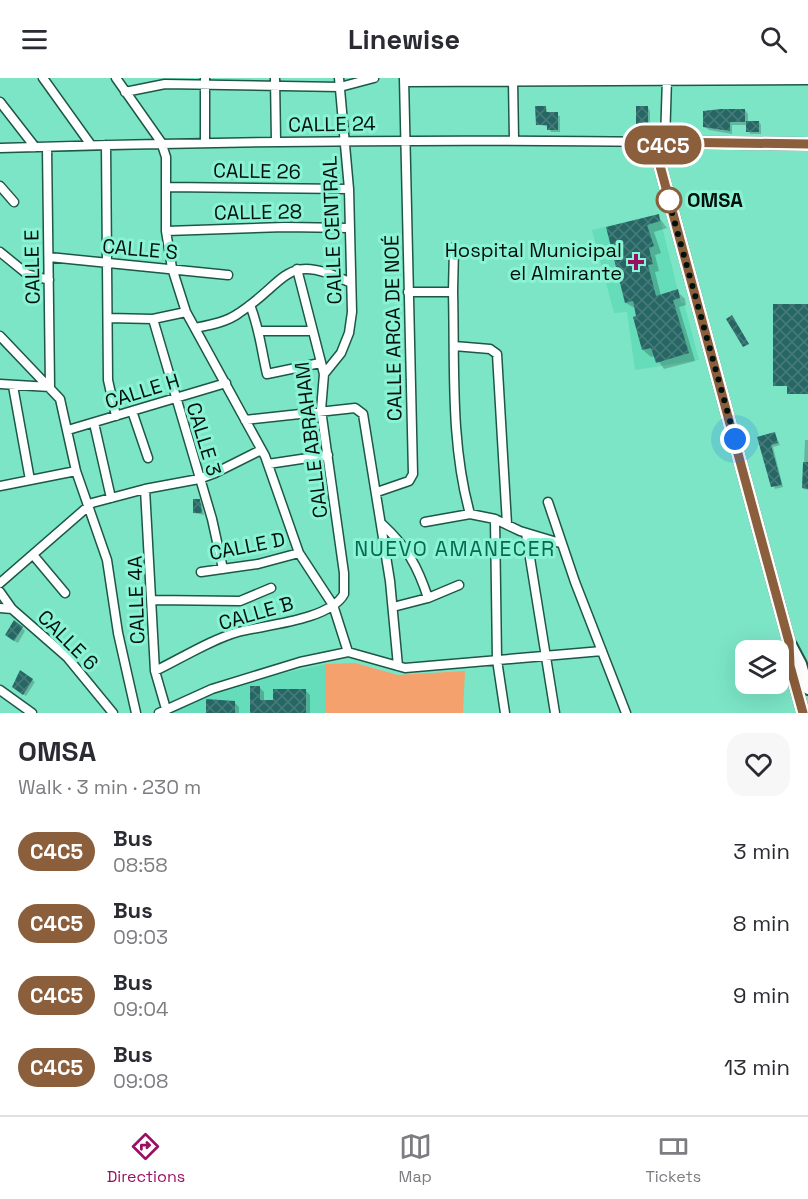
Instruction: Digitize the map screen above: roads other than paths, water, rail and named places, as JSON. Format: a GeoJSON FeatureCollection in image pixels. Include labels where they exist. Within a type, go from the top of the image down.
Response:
{"type":"FeatureCollection","features":[{"type":"Feature","properties":{"kind":"main road"},"geometry":{"type":"LineString","coordinates":[[788,640],[659,162],[665,142],[808,144]]}},
{"type":"Feature","properties":{"kind":"main road"},"geometry":{"type":"LineString","coordinates":[[789,642],[801,664],[808,689]]}},
{"type":"Feature","properties":{"kind":"main road"},"geometry":{"type":"LineString","coordinates":[[789,642],[790,666],[803,713]]}},
{"type":"Feature","properties":{"kind":"street"},"geometry":{"type":"LineString","coordinates":[[43,78],[91,145]]}},
{"type":"Feature","properties":{"kind":"street"},"geometry":{"type":"LineString","coordinates":[[116,78],[160,142],[166,157],[166,231],[172,268],[186,312],[268,464],[299,553],[333,604],[348,652]]}},
{"type":"Feature","properties":{"kind":"street"},"geometry":{"type":"LineString","coordinates":[[125,92],[165,84],[205,81],[339,82],[374,78]]}},
{"type":"Feature","properties":{"kind":"street"},"geometry":{"type":"LineString","coordinates":[[665,142],[667,79]]}},
{"type":"Feature","properties":{"kind":"street"},"geometry":{"type":"LineString","coordinates":[[404,80],[808,80]]}},
{"type":"Feature","properties":{"kind":"street","name":"CALLE ARCA DE NOÉ"},"geometry":{"type":"LineString","coordinates":[[377,492],[409,481],[413,474],[404,80]]}},
{"type":"Feature","properties":{"kind":"street"},"geometry":{"type":"LineString","coordinates":[[513,80],[514,140]]}},
{"type":"Feature","properties":{"kind":"street"},"geometry":{"type":"LineString","coordinates":[[205,81],[205,142]]}},
{"type":"Feature","properties":{"kind":"street"},"geometry":{"type":"LineString","coordinates":[[275,81],[276,141]]}},
{"type":"Feature","properties":{"kind":"street","name":"CALLE CENTRAL"},"geometry":{"type":"LineString","coordinates":[[324,374],[341,353],[349,333],[351,283],[348,189],[339,82]]}},
{"type":"Feature","properties":{"kind":"street"},"geometry":{"type":"LineString","coordinates":[[0,102],[35,147]]}},
{"type":"Feature","properties":{"kind":"street","name":"CALLE 24"},"geometry":{"type":"LineString","coordinates":[[0,148],[160,142],[407,139],[665,142]]}},
{"type":"Feature","properties":{"kind":"street"},"geometry":{"type":"LineString","coordinates":[[106,145],[108,380],[116,416]]}},
{"type":"Feature","properties":{"kind":"street","name":"CALLE E"},"geometry":{"type":"LineString","coordinates":[[47,147],[50,387]]}},
{"type":"Feature","properties":{"kind":"street"},"geometry":{"type":"LineString","coordinates":[[0,186],[14,202]]}},
{"type":"Feature","properties":{"kind":"street","name":"CALLE 26"},"geometry":{"type":"LineString","coordinates":[[166,187],[348,189]]}},
{"type":"Feature","properties":{"kind":"street","name":"CALLE 28"},"geometry":{"type":"LineString","coordinates":[[166,231],[285,227],[349,228]]}},
{"type":"Feature","properties":{"kind":"street"},"geometry":{"type":"LineString","coordinates":[[454,247],[455,432],[463,491],[470,514]]}},
{"type":"Feature","properties":{"kind":"street"},"geometry":{"type":"LineString","coordinates":[[0,252],[27,274],[49,280]]}},
{"type":"Feature","properties":{"kind":"street","name":"CALLE S"},"geometry":{"type":"LineString","coordinates":[[49,257],[228,275]]}},
{"type":"Feature","properties":{"kind":"street"},"geometry":{"type":"LineString","coordinates":[[195,328],[237,315],[282,276],[297,269],[320,270],[351,283]]}},
{"type":"Feature","properties":{"kind":"street","name":"CALLE ABRAHAM"},"geometry":{"type":"LineString","coordinates":[[297,269],[324,374],[321,410],[345,584],[341,599],[333,604]]}},
{"type":"Feature","properties":{"kind":"street"},"geometry":{"type":"LineString","coordinates":[[408,292],[453,292]]}},
{"type":"Feature","properties":{"kind":"street"},"geometry":{"type":"LineString","coordinates":[[250,305],[261,332],[261,350],[267,374],[320,363]]}},
{"type":"Feature","properties":{"kind":"street"},"geometry":{"type":"LineString","coordinates":[[108,318],[153,318],[186,312]]}},
{"type":"Feature","properties":{"kind":"street","name":"CALLE 3"},"geometry":{"type":"LineString","coordinates":[[153,318],[212,519],[223,569]]}},
{"type":"Feature","properties":{"kind":"street"},"geometry":{"type":"LineString","coordinates":[[261,332],[312,331]]}},
{"type":"Feature","properties":{"kind":"street"},"geometry":{"type":"LineString","coordinates":[[0,336],[60,399],[76,471],[107,560],[118,633],[136,713]]}},
{"type":"Feature","properties":{"kind":"street"},"geometry":{"type":"LineString","coordinates":[[454,346],[490,349],[496,354],[507,524]]}},
{"type":"Feature","properties":{"kind":"street","name":"CALLE H"},"geometry":{"type":"LineString","coordinates":[[68,430],[226,383]]}},
{"type":"Feature","properties":{"kind":"street"},"geometry":{"type":"LineString","coordinates":[[0,384],[50,387]]}},
{"type":"Feature","properties":{"kind":"street"},"geometry":{"type":"LineString","coordinates":[[13,386],[30,480]]}},
{"type":"Feature","properties":{"kind":"street"},"geometry":{"type":"LineString","coordinates":[[245,420],[321,410],[355,408],[360,410],[382,524],[398,666]]}},
{"type":"Feature","properties":{"kind":"street"},"geometry":{"type":"LineString","coordinates":[[132,411],[148,458]]}},
{"type":"Feature","properties":{"kind":"street"},"geometry":{"type":"LineString","coordinates":[[94,423],[111,498]]}},
{"type":"Feature","properties":{"kind":"street"},"geometry":{"type":"LineString","coordinates":[[0,583],[90,506],[145,489],[199,479],[261,450]]}},
{"type":"Feature","properties":{"kind":"street"},"geometry":{"type":"LineString","coordinates":[[268,464],[328,455]]}},
{"type":"Feature","properties":{"kind":"street"},"geometry":{"type":"LineString","coordinates":[[0,486],[76,471]]}},
{"type":"Feature","properties":{"kind":"street","name":"CALLE 4A"},"geometry":{"type":"LineString","coordinates":[[145,489],[153,600],[155,671],[163,711]]}},
{"type":"Feature","properties":{"kind":"street"},"geometry":{"type":"LineString","coordinates":[[548,502],[560,543],[626,713]]}},
{"type":"Feature","properties":{"kind":"street"},"geometry":{"type":"LineString","coordinates":[[425,522],[470,514],[495,519],[526,533],[560,543]]}},
{"type":"Feature","properties":{"kind":"street"},"geometry":{"type":"LineString","coordinates":[[495,519],[497,660],[505,713]]}},
{"type":"Feature","properties":{"kind":"street"},"geometry":{"type":"LineString","coordinates":[[382,524],[396,537],[417,565],[428,598]]}},
{"type":"Feature","properties":{"kind":"street"},"geometry":{"type":"LineString","coordinates":[[526,533],[555,713]]}},
{"type":"Feature","properties":{"kind":"street","name":"CALLE D"},"geometry":{"type":"LineString","coordinates":[[201,572],[299,553]]}},
{"type":"Feature","properties":{"kind":"street"},"geometry":{"type":"LineString","coordinates":[[34,556],[65,593]]}},
{"type":"Feature","properties":{"kind":"street"},"geometry":{"type":"LineString","coordinates":[[393,607],[428,598],[459,585]]}},
{"type":"Feature","properties":{"kind":"street"},"geometry":{"type":"LineString","coordinates":[[153,600],[240,601],[271,588]]}},
{"type":"Feature","properties":{"kind":"street","name":"CALLE 6"},"geometry":{"type":"LineString","coordinates":[[0,592],[12,609],[68,657],[113,713]]}},
{"type":"Feature","properties":{"kind":"street","name":"CALLE B"},"geometry":{"type":"LineString","coordinates":[[155,671],[238,632],[299,620],[333,604]]}},
{"type":"Feature","properties":{"kind":"street"},"geometry":{"type":"LineString","coordinates":[[0,608],[12,609]]}},
{"type":"Feature","properties":{"kind":"street"},"geometry":{"type":"LineString","coordinates":[[163,711],[212,688],[300,662],[348,652],[405,668],[602,651]]}},
{"type":"Feature","properties":{"kind":"street"},"geometry":{"type":"LineString","coordinates":[[0,690],[32,713]]}},
{"type":"Feature","properties":{"kind":"place","name":"OMSA"},"geometry":{"type":"Point","coordinates":[669,200]}},
{"type":"Feature","properties":{"kind":"place","name":"Hospital Municipal el Almirante"},"geometry":{"type":"Point","coordinates":[636,262]}},
{"type":"Feature","properties":{"kind":"district","name":"NUEVO AMANECER"},"geometry":{"type":"Point","coordinates":[455,549]}}]}
